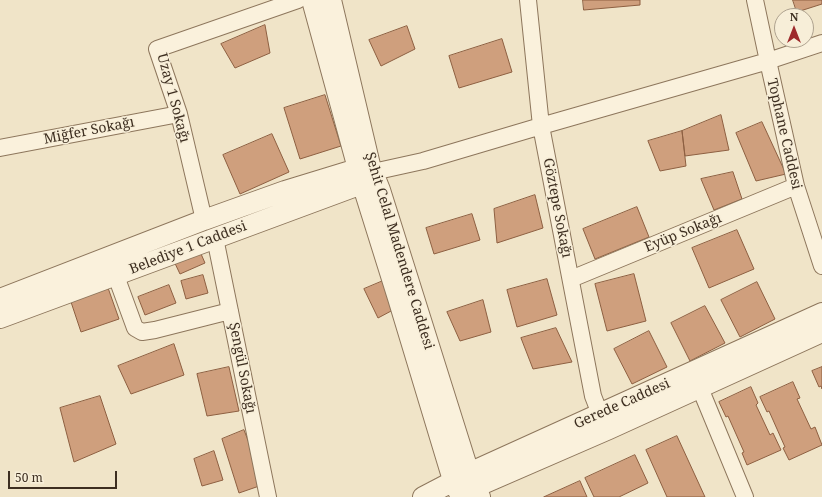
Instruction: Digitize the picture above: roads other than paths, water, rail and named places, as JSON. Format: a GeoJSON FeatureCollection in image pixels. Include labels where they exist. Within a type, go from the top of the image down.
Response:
{"type":"FeatureCollection","features":[{"type":"Feature","properties":{"kind":"street","name":"Uzay 1 Sokağı"},"geometry":{"type":"LineString","coordinates":[[204,220],[179,114],[157,49],[298,0]]}},
{"type":"Feature","properties":{"kind":"street","name":"Şehit Celal Madendere Caddesi"},"geometry":{"type":"LineString","coordinates":[[312,0],[368,174]]}},
{"type":"Feature","properties":{"kind":"street","name":"Şehit Celal Madendere Caddesi"},"geometry":{"type":"LineString","coordinates":[[331,0],[368,174],[398,298],[464,489]]}},
{"type":"Feature","properties":{"kind":"street","name":"Göztepe Sokağı"},"geometry":{"type":"LineString","coordinates":[[528,0],[541,126],[593,396],[604,422]]}},
{"type":"Feature","properties":{"kind":"street","name":"Tophane Caddesi"},"geometry":{"type":"LineString","coordinates":[[755,0],[796,186],[822,266]]}},
{"type":"Feature","properties":{"kind":"street"},"geometry":{"type":"LineString","coordinates":[[368,174],[423,161],[768,61],[822,43]]}},
{"type":"Feature","properties":{"kind":"street","name":"Miğfer Sokağı"},"geometry":{"type":"LineString","coordinates":[[0,148],[179,114]]}},
{"type":"Feature","properties":{"kind":"street","name":"Belediye 1 Caddesi"},"geometry":{"type":"LineString","coordinates":[[1,310],[204,220],[285,191],[368,174]]}},
{"type":"Feature","properties":{"kind":"street","name":"Belediye 1 Caddesi"},"geometry":{"type":"LineString","coordinates":[[1,310],[116,276],[215,238],[368,174]]}},
{"type":"Feature","properties":{"kind":"street","name":"Eyüp Sokağı"},"geometry":{"type":"LineString","coordinates":[[570,279],[796,186]]}},
{"type":"Feature","properties":{"kind":"street","name":"Şengül Sokağı"},"geometry":{"type":"LineString","coordinates":[[215,238],[268,497]]}},
{"type":"Feature","properties":{"kind":"street"},"geometry":{"type":"LineString","coordinates":[[116,276],[135,328],[142,332],[230,311]]}},
{"type":"Feature","properties":{"kind":"street","name":"Gerede Caddesi"},"geometry":{"type":"LineString","coordinates":[[423,497],[464,489],[604,422],[822,312]]}},
{"type":"Feature","properties":{"kind":"street","name":"Gerede Caddesi"},"geometry":{"type":"LineString","coordinates":[[604,422],[700,388],[822,332]]}},
{"type":"Feature","properties":{"kind":"street"},"geometry":{"type":"LineString","coordinates":[[700,388],[745,497]]}}]}
